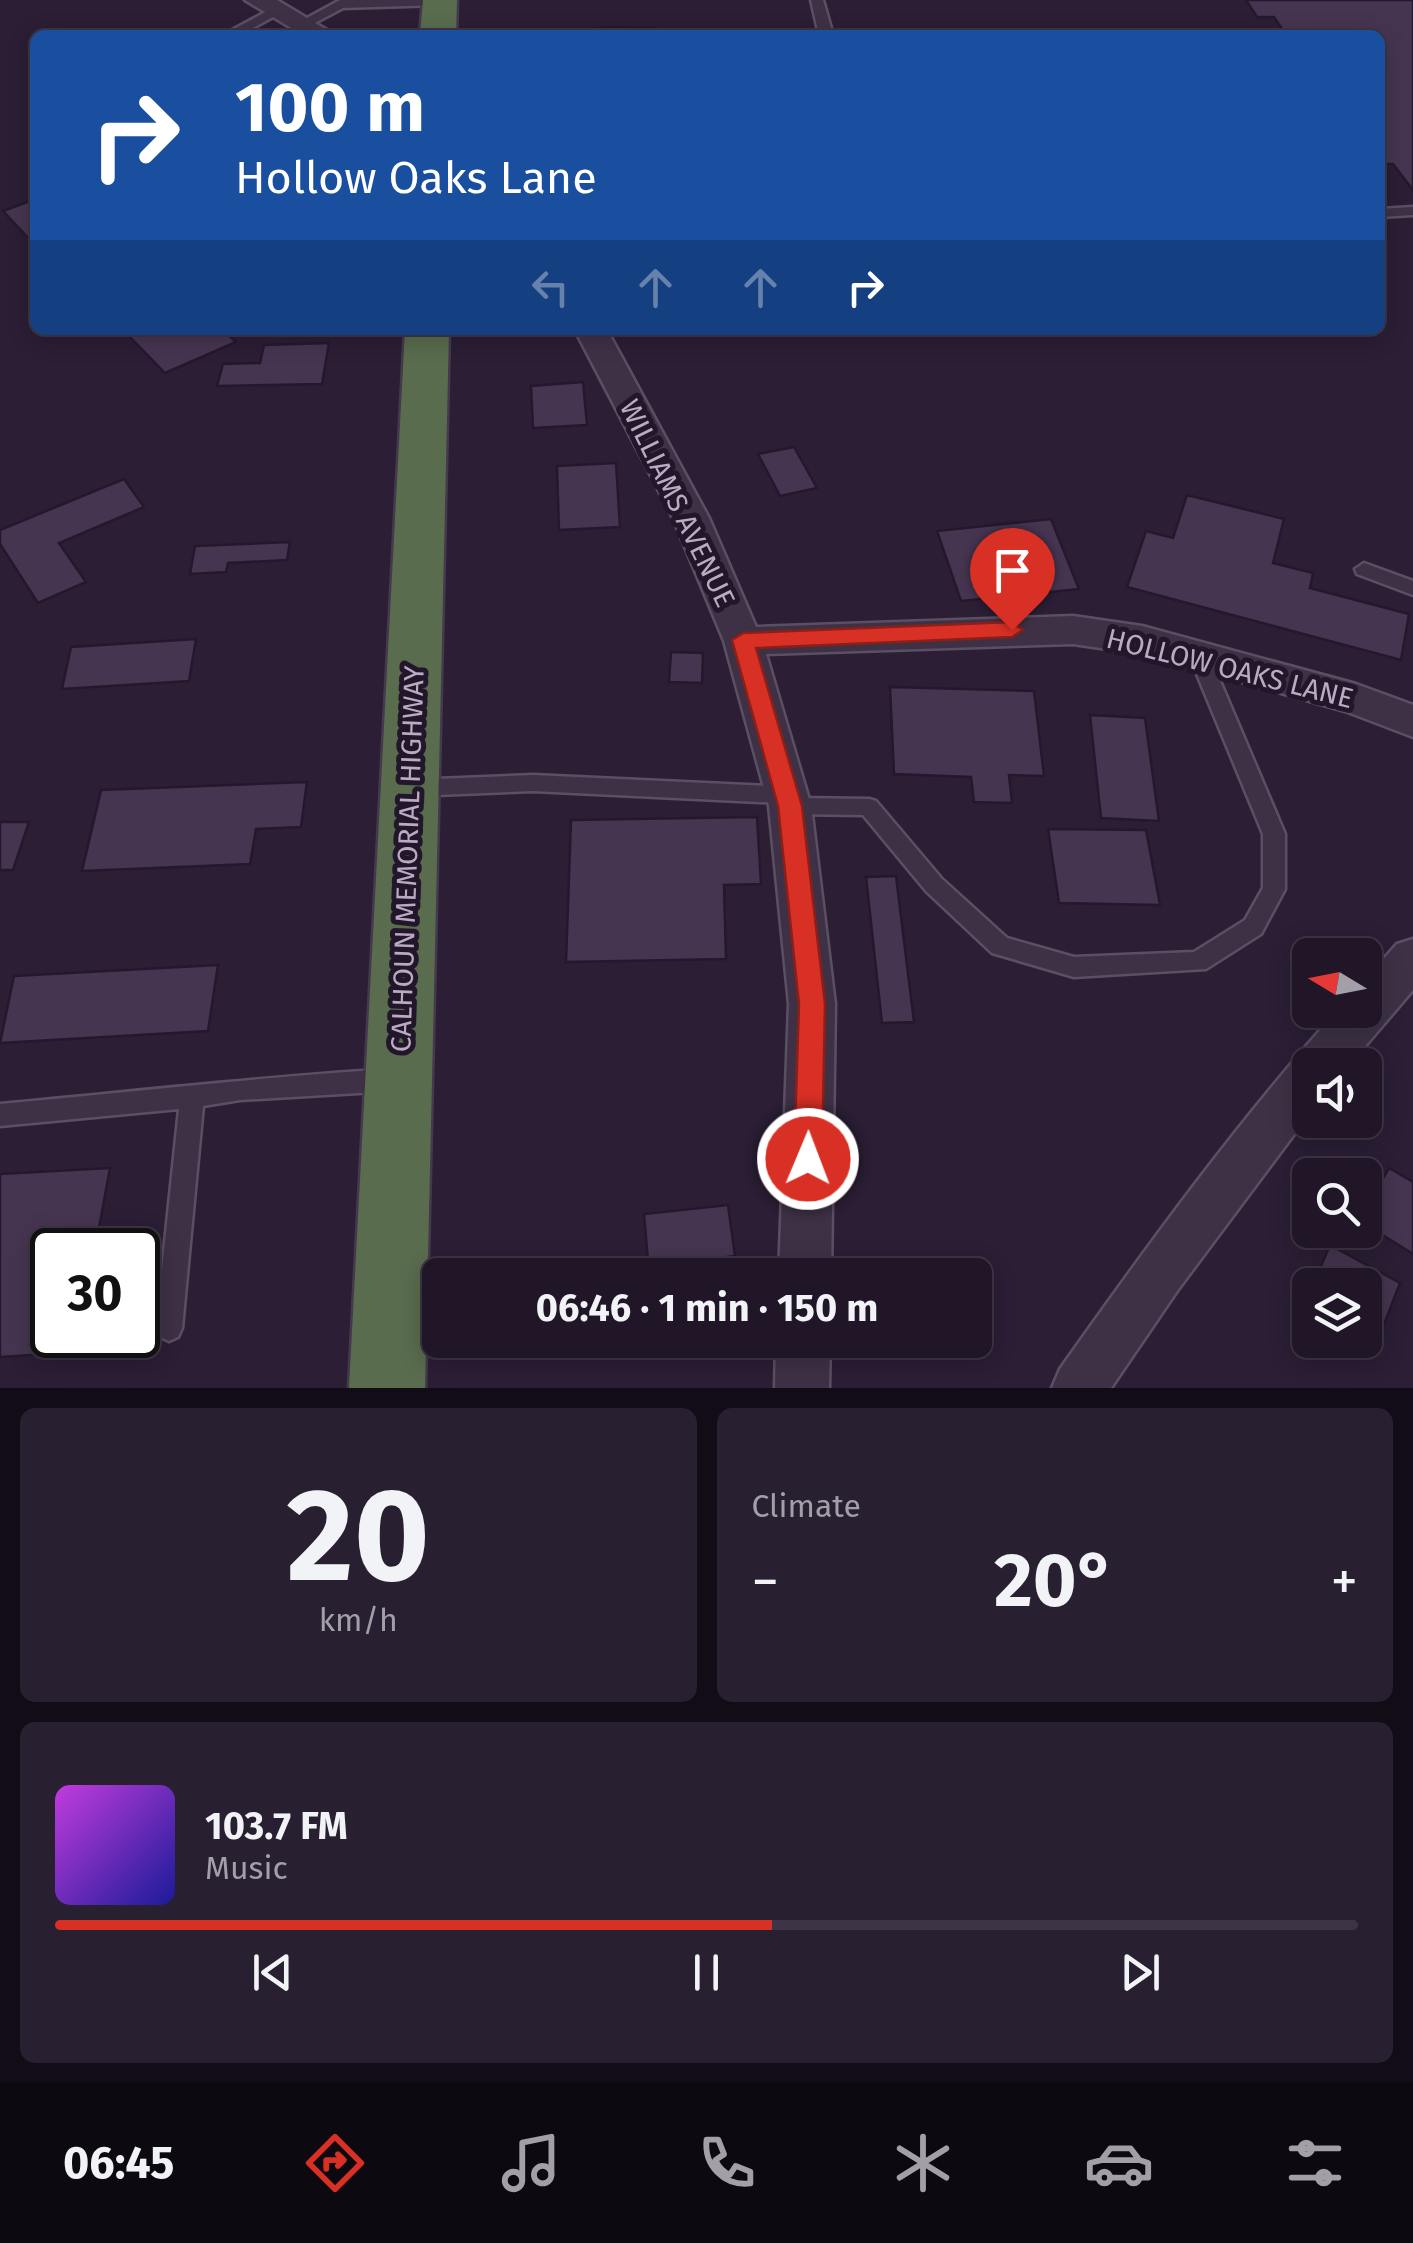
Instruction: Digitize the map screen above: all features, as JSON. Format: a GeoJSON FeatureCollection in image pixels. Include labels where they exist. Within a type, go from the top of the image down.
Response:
{"type":"FeatureCollection","features":[{"type":"Feature","properties":{"kind":"highway"},"geometry":{"type":"LineString","coordinates":[[438,30],[440,0]]}},
{"type":"Feature","properties":{"kind":"highway","name":"CALHOUN MEMORIAL HIGHWAY"},"geometry":{"type":"LineString","coordinates":[[387,1388],[427,335]]}},
{"type":"Feature","properties":{"kind":"street"},"geometry":{"type":"LineString","coordinates":[[268,6],[312,30]]}},
{"type":"Feature","properties":{"kind":"street","name":"WILLIAMS AVENUE"},"geometry":{"type":"LineString","coordinates":[[594,335],[692,518],[743,640],[789,800],[812,1004],[805,1258]]}},
{"type":"Feature","properties":{"kind":"street","name":"HOLLOW OAKS LANE"},"geometry":{"type":"LineString","coordinates":[[743,640],[1073,630],[1142,640],[1356,699],[1413,722]]}},
{"type":"Feature","properties":{"kind":"street"},"geometry":{"type":"LineString","coordinates":[[1334,1048],[1413,958]]}},
{"type":"Feature","properties":{"kind":"street"},"geometry":{"type":"LineString","coordinates":[[1079,1388],[1159,1273],[1292,1099]]}},
{"type":"Feature","properties":{"kind":"street"},"geometry":{"type":"LineString","coordinates":[[802,1388],[803,1358]]}},
{"type":"Feature","properties":{"kind":"lane"},"geometry":{"type":"LineString","coordinates":[[312,30],[327,4],[440,0]]}},
{"type":"Feature","properties":{"kind":"lane"},"geometry":{"type":"LineString","coordinates":[[817,0],[825,30]]}},
{"type":"Feature","properties":{"kind":"lane"},"geometry":{"type":"LineString","coordinates":[[237,30],[268,6]]}},
{"type":"Feature","properties":{"kind":"lane"},"geometry":{"type":"LineString","coordinates":[[1385,213],[1413,210]]}},
{"type":"Feature","properties":{"kind":"lane"},"geometry":{"type":"LineString","coordinates":[[1364,568],[1413,588]]}},
{"type":"Feature","properties":{"kind":"lane"},"geometry":{"type":"LineString","coordinates":[[410,788],[533,784],[869,807],[884,830],[934,885],[1000,946],[1074,967],[1198,962],[1254,927],[1274,889],[1274,834],[1199,656]]}},
{"type":"Feature","properties":{"kind":"lane"},"geometry":{"type":"LineString","coordinates":[[0,1115],[240,1089],[398,1079]]}},
{"type":"Feature","properties":{"kind":"lane"},"geometry":{"type":"LineString","coordinates":[[170,1328],[192,1097]]}},
{"type":"Feature","properties":{"kind":"building"},"geometry":{"type":"Polygon","coordinates":[[[1246,0],[1413,0],[1413,190],[1393,164],[1385,164],[1385,30],[1283,30],[1274,17],[1257,17],[1246,0]]]}},
{"type":"Feature","properties":{"kind":"building"},"geometry":{"type":"Polygon","coordinates":[[[608,27],[657,30],[581,30],[608,27]]]}},
{"type":"Feature","properties":{"kind":"building"},"geometry":{"type":"Polygon","coordinates":[[[30,201],[30,240],[3,211],[30,201]]]}},
{"type":"Feature","properties":{"kind":"building"},"geometry":{"type":"Polygon","coordinates":[[[128,335],[228,335],[236,342],[165,373],[128,335]]]}},
{"type":"Feature","properties":{"kind":"building"},"geometry":{"type":"Polygon","coordinates":[[[329,343],[322,384],[217,386],[223,364],[260,363],[264,345],[329,343]]]}},
{"type":"Feature","properties":{"kind":"building"},"geometry":{"type":"Polygon","coordinates":[[[583,382],[587,425],[533,428],[531,386],[583,382]]]}},
{"type":"Feature","properties":{"kind":"building"},"geometry":{"type":"Polygon","coordinates":[[[794,447],[817,488],[780,496],[758,454],[794,447]]]}},
{"type":"Feature","properties":{"kind":"building"},"geometry":{"type":"Polygon","coordinates":[[[616,463],[620,527],[559,530],[557,466],[616,463]]]}},
{"type":"Feature","properties":{"kind":"building"},"geometry":{"type":"Polygon","coordinates":[[[124,479],[144,507],[59,543],[86,582],[38,603],[0,544],[0,530],[124,479]]]}},
{"type":"Feature","properties":{"kind":"building"},"geometry":{"type":"Polygon","coordinates":[[[1187,495],[1284,519],[1273,563],[1313,573],[1310,588],[1409,614],[1401,660],[1127,587],[1146,531],[1173,538],[1187,495]]]}},
{"type":"Feature","properties":{"kind":"building"},"geometry":{"type":"Polygon","coordinates":[[[1051,519],[1079,589],[961,601],[937,531],[1051,519]]]}},
{"type":"Feature","properties":{"kind":"building"},"geometry":{"type":"Polygon","coordinates":[[[290,542],[287,560],[228,563],[226,572],[190,574],[195,546],[290,542]]]}},
{"type":"Feature","properties":{"kind":"building"},"geometry":{"type":"Polygon","coordinates":[[[196,639],[189,681],[62,689],[71,647],[196,639]]]}},
{"type":"Feature","properties":{"kind":"building"},"geometry":{"type":"Polygon","coordinates":[[[671,652],[703,653],[702,683],[669,682],[671,652]]]}},
{"type":"Feature","properties":{"kind":"building"},"geometry":{"type":"Polygon","coordinates":[[[890,687],[1034,691],[1044,776],[1009,775],[1012,803],[974,802],[971,777],[894,774],[890,687]]]}},
{"type":"Feature","properties":{"kind":"building"},"geometry":{"type":"Polygon","coordinates":[[[1090,715],[1145,718],[1159,821],[1101,818],[1090,715]]]}},
{"type":"Feature","properties":{"kind":"building"},"geometry":{"type":"Polygon","coordinates":[[[307,782],[301,827],[256,829],[250,864],[82,871],[101,790],[307,782]]]}},
{"type":"Feature","properties":{"kind":"building"},"geometry":{"type":"Polygon","coordinates":[[[757,817],[761,884],[724,885],[726,959],[566,962],[571,820],[757,817]]]}},
{"type":"Feature","properties":{"kind":"building"},"geometry":{"type":"Polygon","coordinates":[[[0,822],[29,822],[13,870],[0,870],[0,822]]]}},
{"type":"Feature","properties":{"kind":"building"},"geometry":{"type":"Polygon","coordinates":[[[1048,829],[1146,830],[1160,905],[1059,903],[1048,829]]]}},
{"type":"Feature","properties":{"kind":"building"},"geometry":{"type":"Polygon","coordinates":[[[896,876],[914,1022],[882,1023],[866,877],[896,876]]]}},
{"type":"Feature","properties":{"kind":"building"},"geometry":{"type":"Polygon","coordinates":[[[218,965],[208,1031],[0,1043],[14,976],[218,965]]]}},
{"type":"Feature","properties":{"kind":"building"},"geometry":{"type":"Polygon","coordinates":[[[110,1168],[99,1228],[30,1228],[30,1355],[0,1357],[0,1174],[110,1168]]]}},
{"type":"Feature","properties":{"kind":"building"},"geometry":{"type":"Polygon","coordinates":[[[1389,1168],[1413,1182],[1413,1254],[1382,1235],[1382,1180],[1389,1168]]]}},
{"type":"Feature","properties":{"kind":"building"},"geometry":{"type":"Polygon","coordinates":[[[728,1205],[735,1256],[648,1258],[644,1214],[728,1205]]]}},
{"type":"Feature","properties":{"kind":"building"},"geometry":{"type":"Polygon","coordinates":[[[1329,1248],[1336,1248],[1372,1268],[1320,1268],[1329,1248]]]}},
{"type":"Feature","properties":{"kind":"building"},"geometry":{"type":"Polygon","coordinates":[[[1382,1273],[1400,1283],[1382,1330],[1382,1273]]]}},
{"type":"Feature","properties":{"kind":"route"},"geometry":{"type":"LineString","coordinates":[[808,1159],[812,1004],[790,806],[743,640],[1012,630]]}}]}
